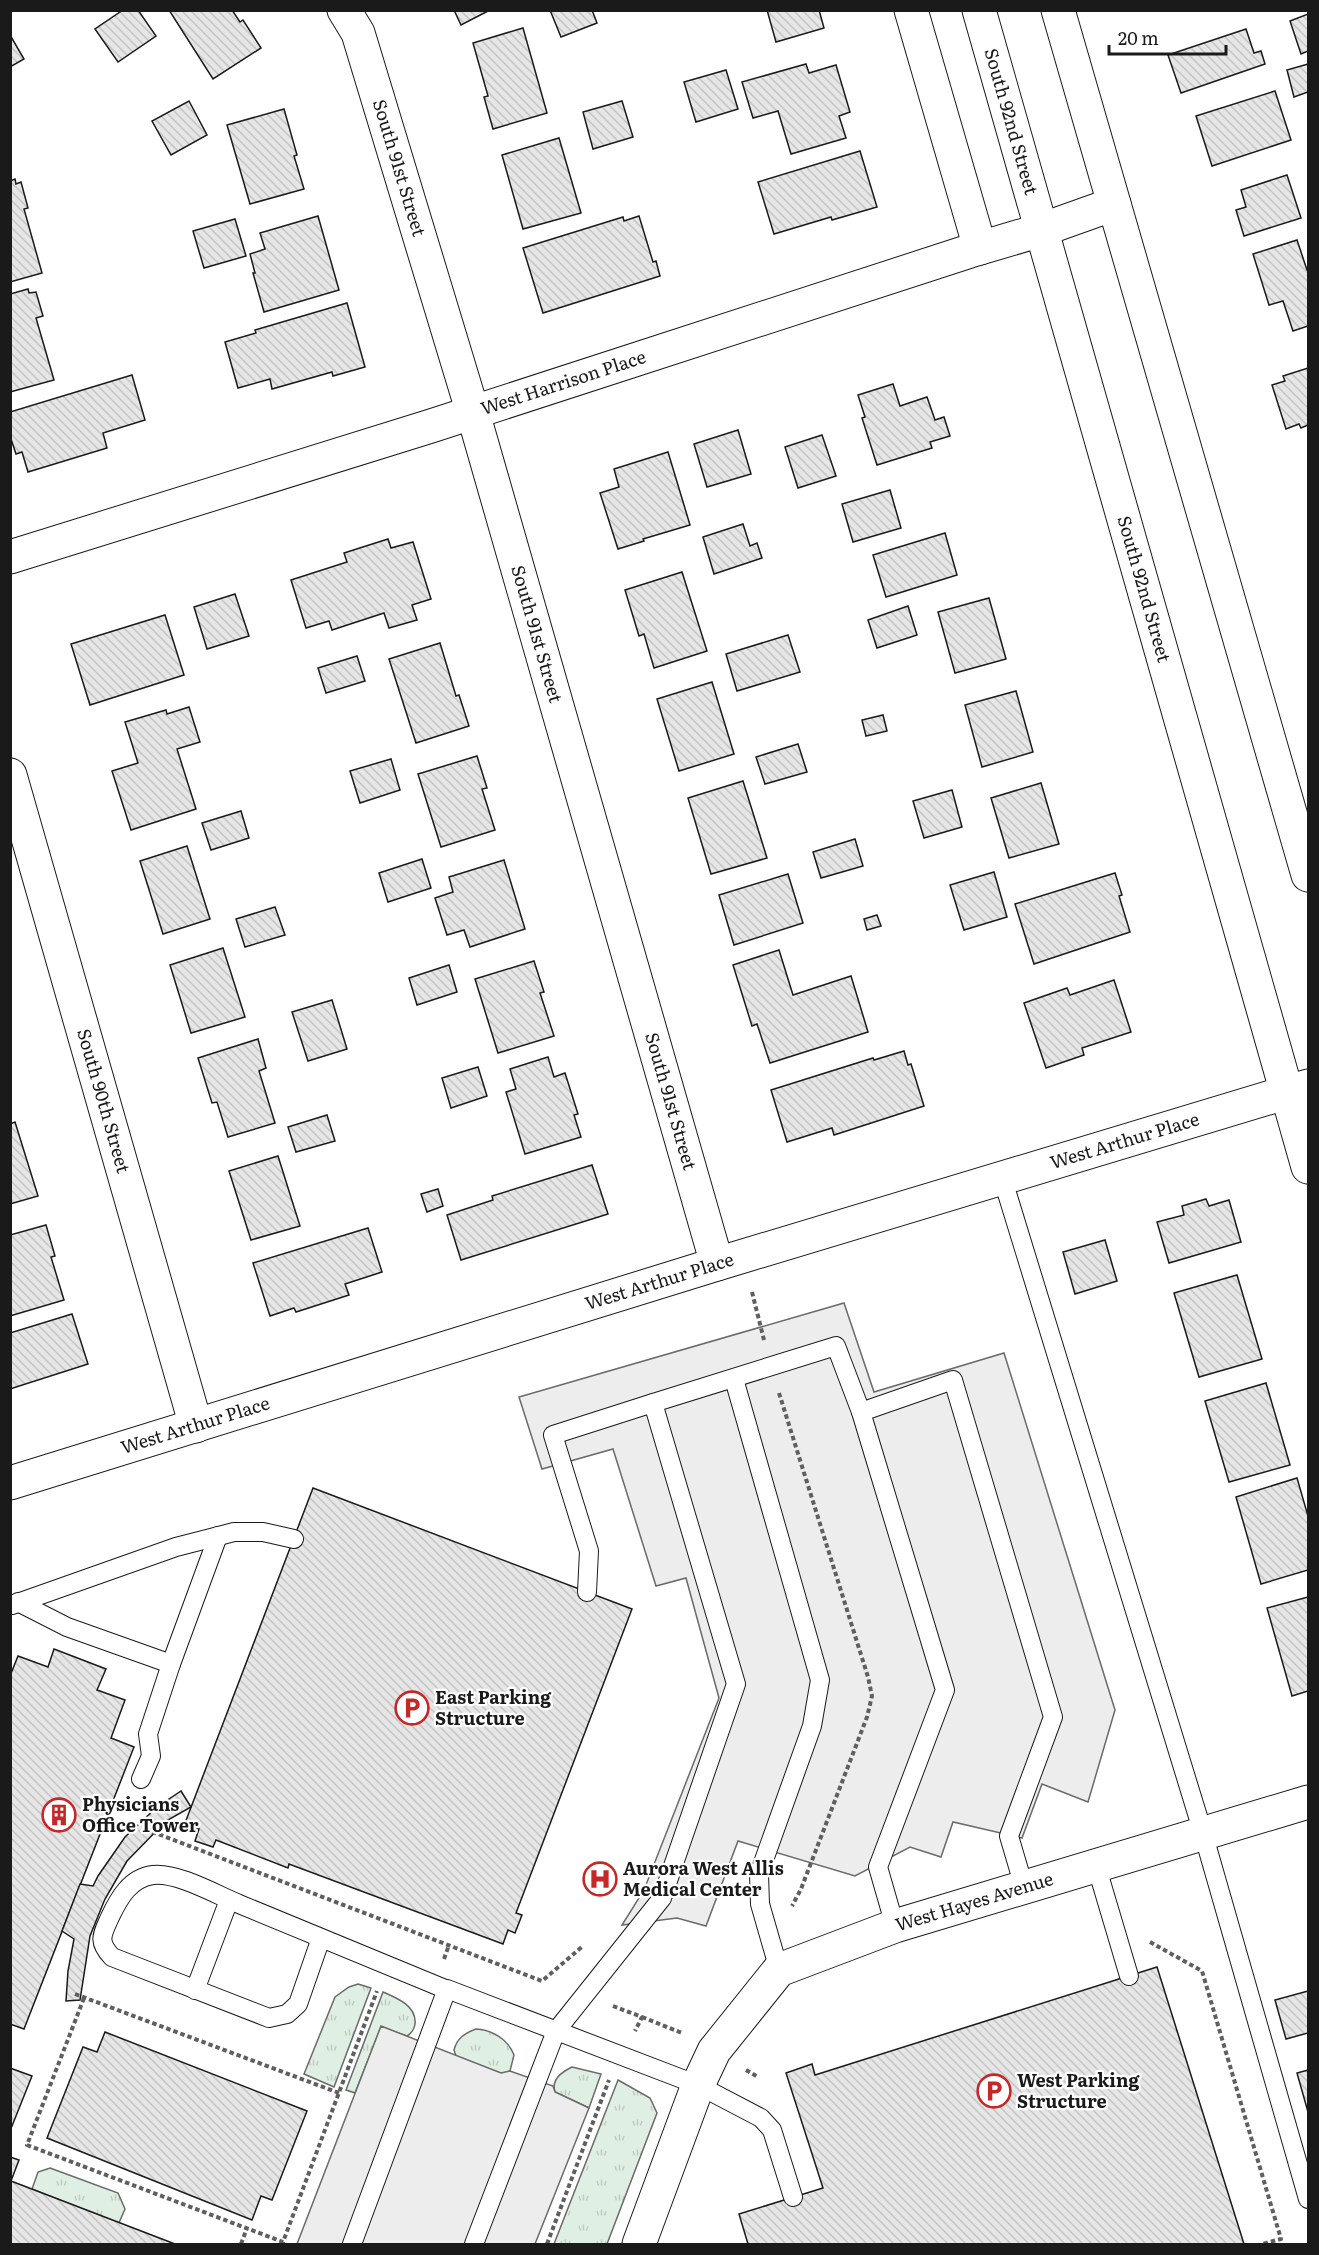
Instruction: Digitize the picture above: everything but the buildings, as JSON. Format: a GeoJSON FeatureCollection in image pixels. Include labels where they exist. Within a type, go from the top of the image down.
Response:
{"type":"FeatureCollection","features":[{"type":"Feature","properties":{"kind":"street","name":"South 91st Street"},"geometry":{"type":"LineString","coordinates":[[344,10],[358,33],[473,413],[717,1264]]}},
{"type":"Feature","properties":{"kind":"street"},"geometry":{"type":"LineString","coordinates":[[911,10],[980,248]]}},
{"type":"Feature","properties":{"kind":"street","name":"South 92nd Street"},"geometry":{"type":"LineString","coordinates":[[979,10],[1041,230],[1297,1088],[1308,1167]]}},
{"type":"Feature","properties":{"kind":"street"},"geometry":{"type":"LineString","coordinates":[[1058,10],[1308,875]]}},
{"type":"Feature","properties":{"kind":"street","name":"West Harrison Place"},"geometry":{"type":"LineString","coordinates":[[10,557],[473,413],[1041,230],[1114,204]]}},
{"type":"Feature","properties":{"kind":"street","name":"South 90th Street"},"geometry":{"type":"LineString","coordinates":[[10,775],[196,1426]]}},
{"type":"Feature","properties":{"kind":"street","name":"West Arthur Place"},"geometry":{"type":"LineString","coordinates":[[10,1483],[717,1264],[1297,1088]]}},
{"type":"Feature","properties":{"kind":"street","name":"West Hayes Avenue"},"geometry":{"type":"LineString","coordinates":[[779,1970],[895,1926],[1308,1802]]}},
{"type":"Feature","properties":{"kind":"street"},"geometry":{"type":"LineString","coordinates":[[639,2244],[698,2085],[714,2051],[779,1970]]}},
{"type":"Feature","properties":{"kind":"lane"},"geometry":{"type":"LineString","coordinates":[[1002,1177],[1203,1833],[1308,2199]]}},
{"type":"Feature","properties":{"kind":"lane"},"geometry":{"type":"LineString","coordinates":[[587,1592],[589,1551],[553,1435],[836,1346],[861,1412],[945,1690],[878,1867],[895,1926]]}},
{"type":"Feature","properties":{"kind":"lane"},"geometry":{"type":"LineString","coordinates":[[734,1379],[820,1680],[812,1726],[759,1874],[760,1904],[779,1970]]}},
{"type":"Feature","properties":{"kind":"lane"},"geometry":{"type":"LineString","coordinates":[[861,1412],[953,1380],[1053,1717],[1010,1836],[1024,1887]]}},
{"type":"Feature","properties":{"kind":"lane"},"geometry":{"type":"LineString","coordinates":[[474,2244],[556,2031],[662,1898],[736,1684],[654,1403]]}},
{"type":"Feature","properties":{"kind":"lane"},"geometry":{"type":"LineString","coordinates":[[14,1604],[176,1547],[234,1532],[263,1532],[294,1539]]}},
{"type":"Feature","properties":{"kind":"lane"},"geometry":{"type":"LineString","coordinates":[[141,1779],[151,1756],[148,1734],[218,1536]]}},
{"type":"Feature","properties":{"kind":"lane"},"geometry":{"type":"LineString","coordinates":[[14,1604],[68,1627],[171,1664]]}},
{"type":"Feature","properties":{"kind":"lane"},"geometry":{"type":"LineString","coordinates":[[1096,1865],[1130,1976]]}},
{"type":"Feature","properties":{"kind":"lane"},"geometry":{"type":"LineString","coordinates":[[321,1938],[298,2004],[287,2014],[269,2018],[112,1957],[104,1949],[101,1937],[119,1897],[136,1881],[154,1875],[175,1877],[450,1991],[698,2085],[761,2118],[772,2130],[793,2197]]}},
{"type":"Feature","properties":{"kind":"lane"},"geometry":{"type":"LineString","coordinates":[[195,1990],[229,1900]]}},
{"type":"Feature","properties":{"kind":"lane"},"geometry":{"type":"LineString","coordinates":[[352,2244],[447,1989],[450,1991]]}},
{"type":"Feature","properties":{"kind":"path"},"geometry":{"type":"LineString","coordinates":[[145,1829],[542,1981],[590,1940]]}},
{"type":"Feature","properties":{"kind":"path"},"geometry":{"type":"LineString","coordinates":[[1147,1931],[1150,1942],[1202,1971],[1281,2239],[1262,2244]]}},
{"type":"Feature","properties":{"kind":"path"},"geometry":{"type":"LineString","coordinates":[[84,1998],[27,2145],[283,2242],[378,1988]]}},
{"type":"Feature","properties":{"kind":"path"},"geometry":{"type":"LineString","coordinates":[[75,1995],[339,2093]]}},
{"type":"Feature","properties":{"kind":"path"},"geometry":{"type":"LineString","coordinates":[[547,2244],[609,2082]]}},
{"type":"Feature","properties":{"kind":"path"},"geometry":{"type":"LineString","coordinates":[[241,2244],[248,2228]]}},
{"type":"Feature","properties":{"kind":"green space"},"geometry":{"type":"Polygon","coordinates":[[[358,1984],[371,1988],[334,2087],[304,2074],[335,1997],[349,1987],[358,1984]]]}},
{"type":"Feature","properties":{"kind":"green space"},"geometry":{"type":"Polygon","coordinates":[[[383,1992],[400,2000],[413,2012],[415,2026],[407,2036],[381,2027],[355,2093],[346,2090],[383,1992]]]}},
{"type":"Feature","properties":{"kind":"green space"},"geometry":{"type":"Polygon","coordinates":[[[476,2029],[493,2033],[508,2044],[514,2055],[510,2071],[502,2074],[456,2056],[454,2050],[459,2039],[476,2029]]]}},
{"type":"Feature","properties":{"kind":"green space"},"geometry":{"type":"Polygon","coordinates":[[[572,2067],[601,2074],[589,2108],[555,2092],[556,2080],[572,2067]]]}},
{"type":"Feature","properties":{"kind":"green space"},"geometry":{"type":"Polygon","coordinates":[[[618,2080],[650,2098],[657,2113],[607,2244],[554,2244],[618,2080]]]}},
{"type":"Feature","properties":{"kind":"green space"},"geometry":{"type":"Polygon","coordinates":[[[50,2168],[118,2193],[125,2209],[118,2225],[32,2189],[38,2172],[50,2168]]]}},
{"type":"Feature","properties":{"kind":"shaded area"},"geometry":{"type":"Polygon","coordinates":[[[844,1303],[874,1392],[1004,1353],[1115,1710],[1088,1802],[1042,1784],[1022,1838],[953,1822],[941,1857],[910,1847],[855,1876],[738,1841],[706,1926],[677,1918],[622,1925],[644,1890],[719,1698],[686,1578],[656,1586],[613,1449],[542,1469],[519,1397],[844,1303]]]}},
{"type":"Feature","properties":{"kind":"shaded area"},"geometry":{"type":"Polygon","coordinates":[[[381,2026],[501,2073],[510,2071],[553,2086],[555,2092],[589,2108],[535,2244],[297,2244],[381,2026]]]}},
{"type":"Feature","properties":{"kind":"place","name":"East Parking Structure"},"geometry":{"type":"Point","coordinates":[412,1708]}},
{"type":"Feature","properties":{"kind":"place","name":"Physicians Office Tower"},"geometry":{"type":"Point","coordinates":[59,1815]}},
{"type":"Feature","properties":{"kind":"place","name":"Aurora West Allis Medical Center"},"geometry":{"type":"Point","coordinates":[600,1879]}},
{"type":"Feature","properties":{"kind":"place","name":"West Parking Structure"},"geometry":{"type":"Point","coordinates":[994,2091]}}]}
